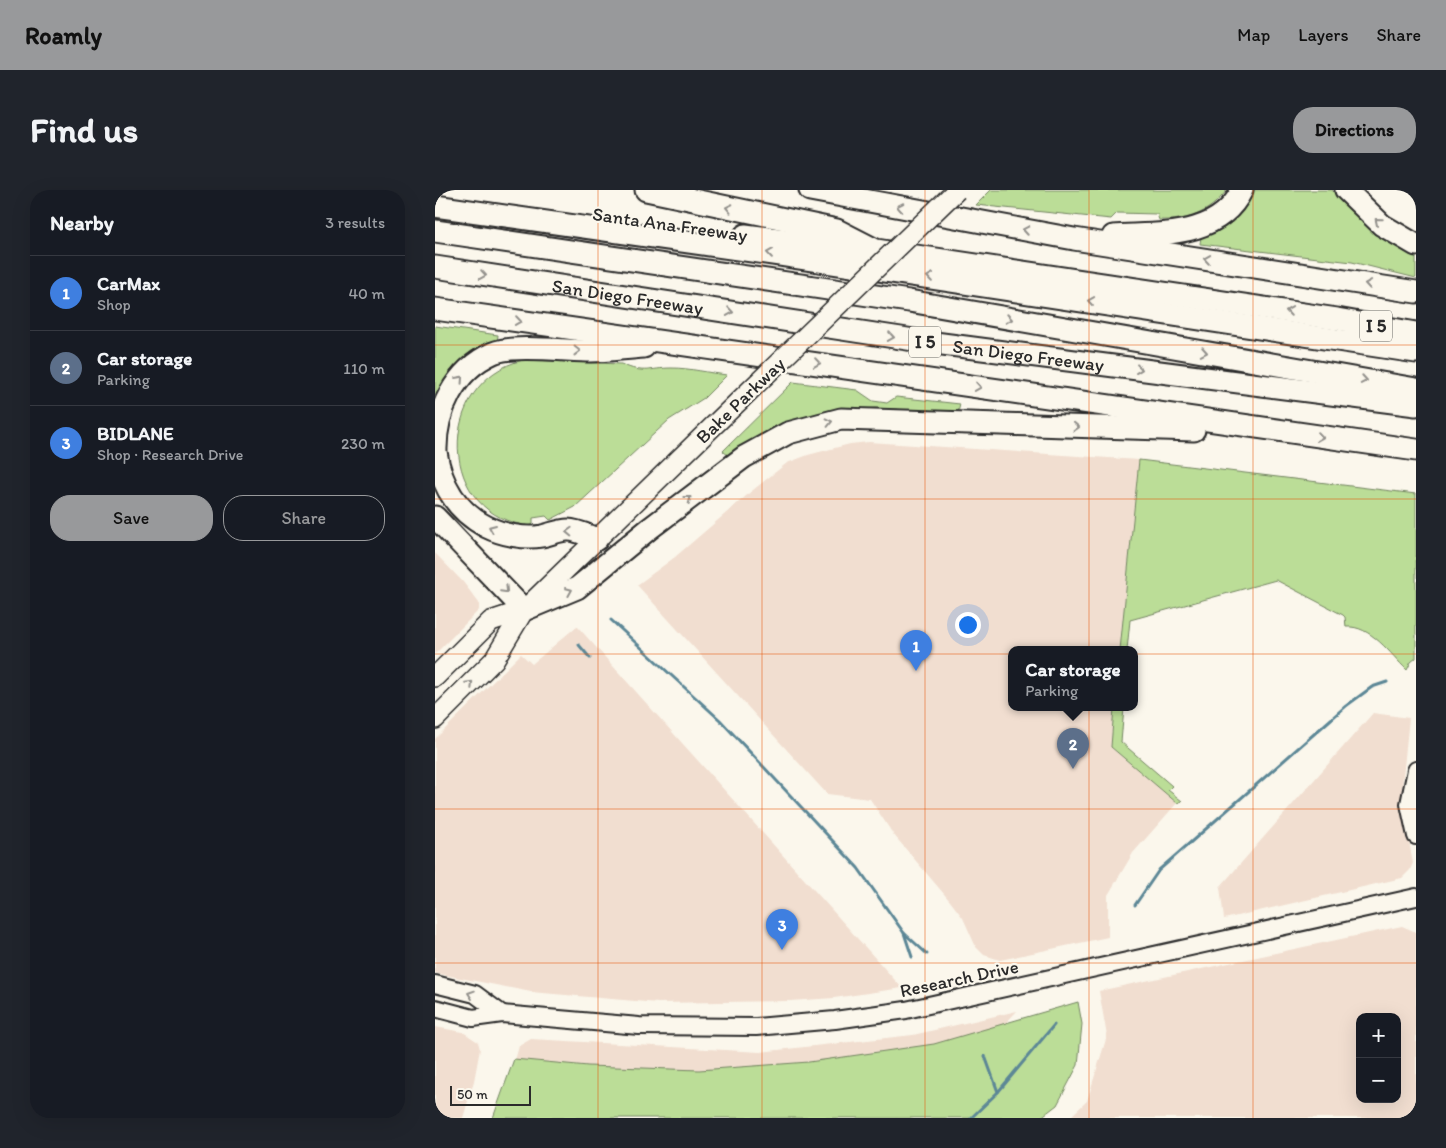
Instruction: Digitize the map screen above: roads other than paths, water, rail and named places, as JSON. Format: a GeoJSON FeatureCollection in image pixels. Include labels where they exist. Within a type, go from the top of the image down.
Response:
{"type":"FeatureCollection","features":[{"type":"Feature","properties":{"kind":"highway"},"geometry":{"type":"LineString","coordinates":[[646,190],[837,230],[876,250]]}},
{"type":"Feature","properties":{"kind":"highway"},"geometry":{"type":"LineString","coordinates":[[809,190],[1074,239],[1416,292]]}},
{"type":"Feature","properties":{"kind":"highway"},"geometry":{"type":"LineString","coordinates":[[1074,239],[1194,229],[1218,218],[1229,208],[1242,190]]}},
{"type":"Feature","properties":{"kind":"highway"},"geometry":{"type":"LineString","coordinates":[[1346,190],[1382,225],[1416,246]]}},
{"type":"Feature","properties":{"kind":"highway","name":"Santa Ana Freeway"},"geometry":{"type":"LineString","coordinates":[[435,192],[756,237],[876,250]]}},
{"type":"Feature","properties":{"kind":"highway"},"geometry":{"type":"LineString","coordinates":[[435,206],[780,254],[1416,352]]}},
{"type":"Feature","properties":{"kind":"highway"},"geometry":{"type":"LineString","coordinates":[[435,219],[644,257],[1416,389]]}},
{"type":"Feature","properties":{"kind":"highway"},"geometry":{"type":"LineString","coordinates":[[435,231],[644,257],[1416,363]]}},
{"type":"Feature","properties":{"kind":"highway","name":"I 5"},"geometry":{"type":"LineString","coordinates":[[876,250],[1327,317],[1416,333]]}},
{"type":"Feature","properties":{"kind":"highway","name":"San Diego Freeway"},"geometry":{"type":"LineString","coordinates":[[435,267],[927,342],[1416,405]]}},
{"type":"Feature","properties":{"kind":"highway"},"geometry":{"type":"LineString","coordinates":[[435,309],[1271,431],[1416,450]]}},
{"type":"Feature","properties":{"kind":"highway"},"geometry":{"type":"LineString","coordinates":[[597,539],[569,530],[539,536],[520,536],[487,527],[470,516],[455,502],[445,487],[439,468],[435,444],[436,424],[443,403],[456,382],[467,370],[493,353],[517,350],[593,351],[682,344]]}},
{"type":"Feature","properties":{"kind":"highway"},"geometry":{"type":"LineString","coordinates":[[435,517],[524,610],[577,588],[649,529],[744,458],[788,433],[816,424],[850,419],[1127,430],[1271,431]]}},
{"type":"Feature","properties":{"kind":"main road","name":"Bake Parkway"},"geometry":{"type":"LineString","coordinates":[[435,719],[494,660],[524,610],[957,190]]}},
{"type":"Feature","properties":{"kind":"main road","name":"Bake Parkway"},"geometry":{"type":"LineString","coordinates":[[435,677],[491,620],[524,610]]}},
{"type":"Feature","properties":{"kind":"main road"},"geometry":{"type":"LineString","coordinates":[[1416,770],[1409,804],[1416,836]]}},
{"type":"Feature","properties":{"kind":"main road","name":"Research Drive"},"geometry":{"type":"LineString","coordinates":[[435,1008],[473,1018],[502,1014],[639,1026],[756,1027],[835,1020],[916,1008],[1416,897]]}},
{"type":"Feature","properties":{"kind":"main road"},"geometry":{"type":"LineString","coordinates":[[435,984],[475,994],[502,1014]]}},
{"type":"Feature","properties":{"kind":"waterway"},"geometry":{"type":"LineString","coordinates":[[611,620],[720,720],[858,868],[904,933],[912,957]]}},
{"type":"Feature","properties":{"kind":"waterway"},"geometry":{"type":"LineString","coordinates":[[579,645],[590,658]]}},
{"type":"Feature","properties":{"kind":"waterway"},"geometry":{"type":"LineString","coordinates":[[1135,905],[1159,870],[1346,706],[1372,687],[1387,682]]}},
{"type":"Feature","properties":{"kind":"waterway"},"geometry":{"type":"LineString","coordinates":[[904,933],[927,954]]}},
{"type":"Feature","properties":{"kind":"waterway"},"geometry":{"type":"LineString","coordinates":[[971,1118],[998,1092],[1054,1025]]}},
{"type":"Feature","properties":{"kind":"waterway"},"geometry":{"type":"LineString","coordinates":[[985,1056],[998,1092]]}},
{"type":"Feature","properties":{"kind":"place","name":"CarMax"},"geometry":{"type":"Point","coordinates":[916,671]}},
{"type":"Feature","properties":{"kind":"place","name":"Car storage"},"geometry":{"type":"Point","coordinates":[1073,769]}},
{"type":"Feature","properties":{"kind":"place","name":"BIDLANE"},"geometry":{"type":"Point","coordinates":[782,950]}}]}
